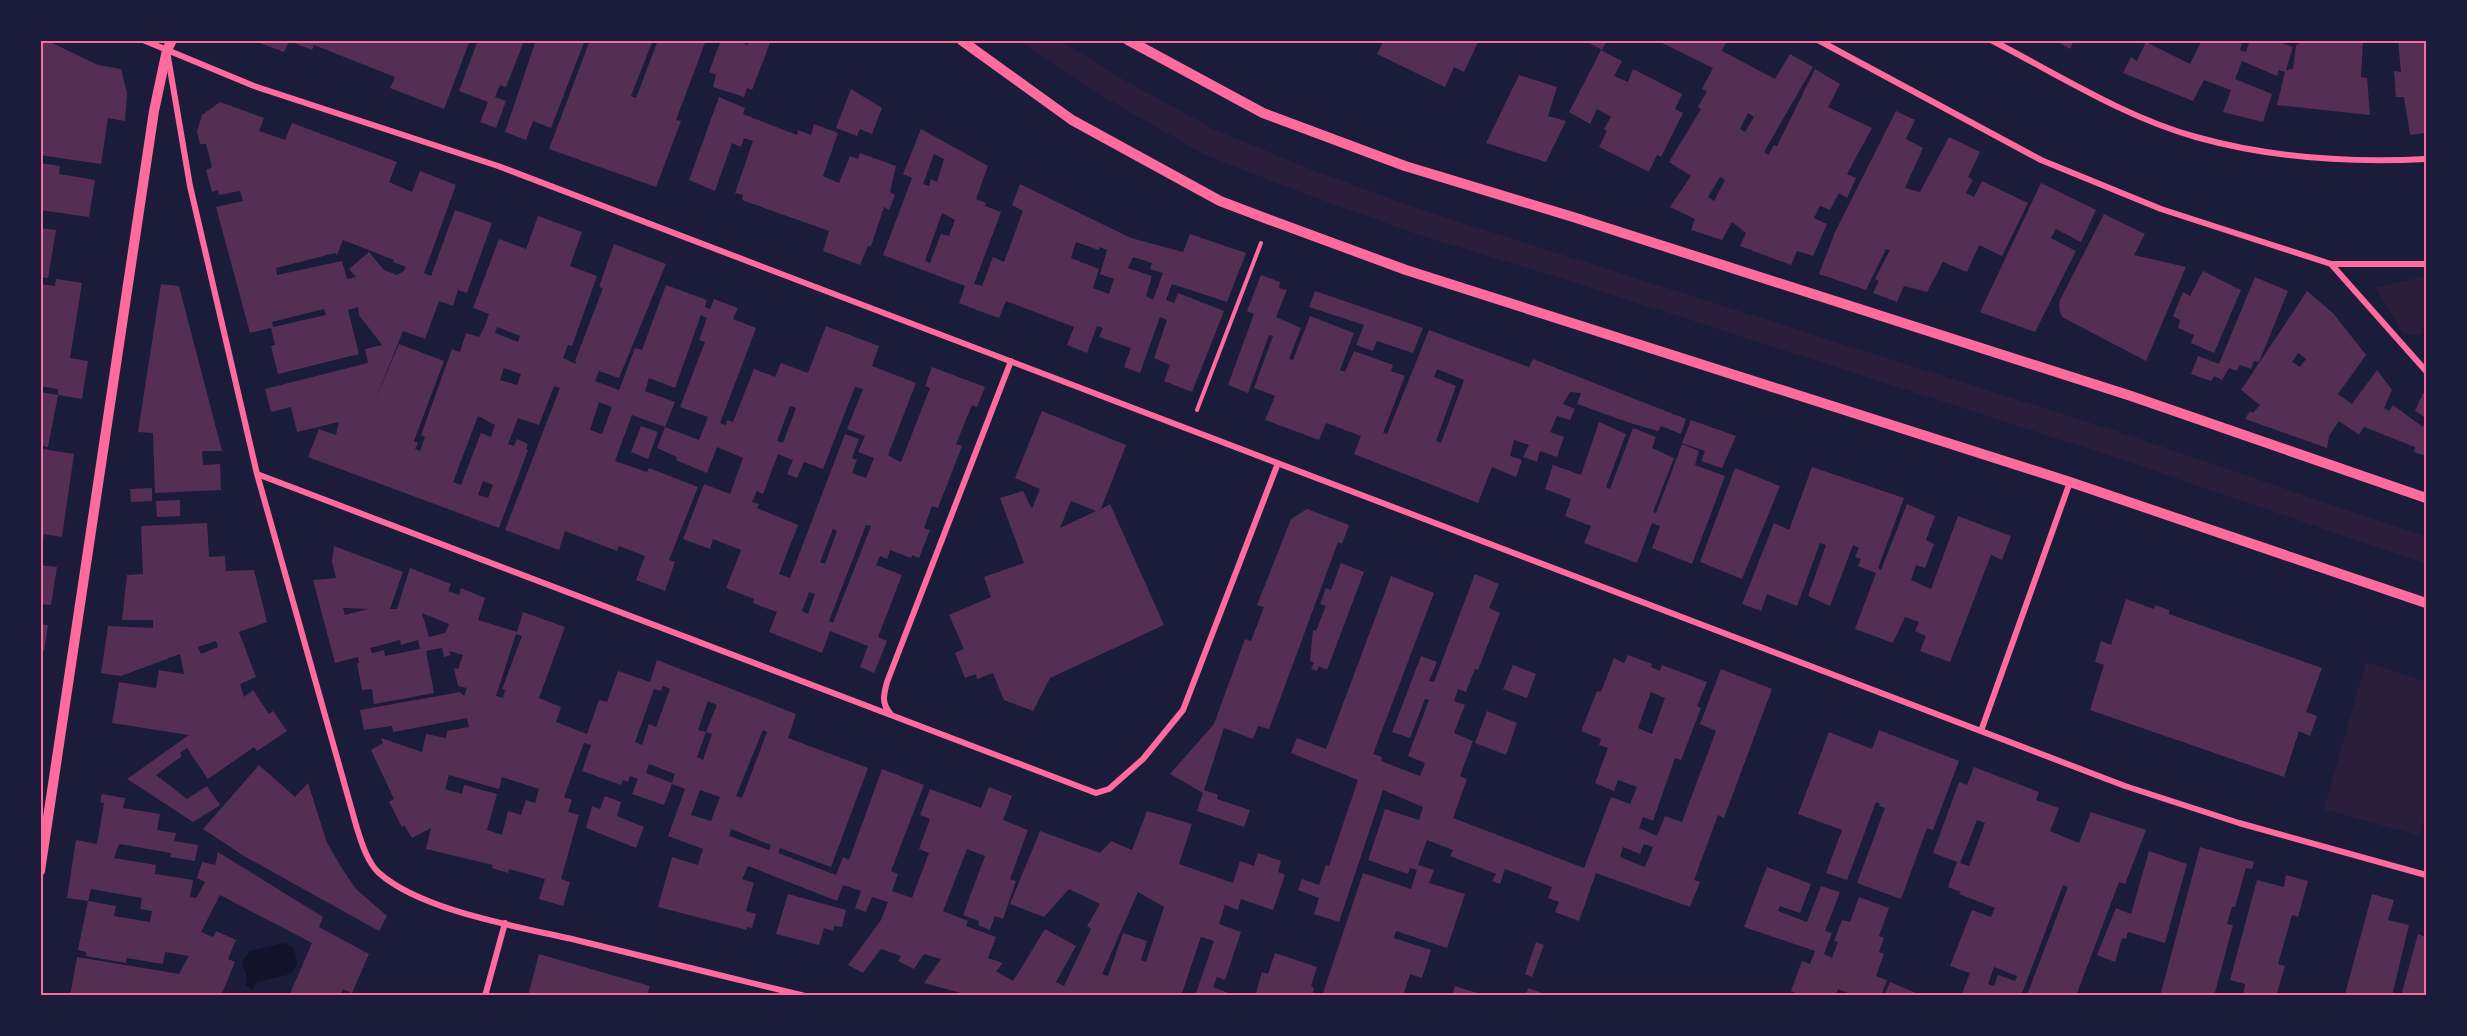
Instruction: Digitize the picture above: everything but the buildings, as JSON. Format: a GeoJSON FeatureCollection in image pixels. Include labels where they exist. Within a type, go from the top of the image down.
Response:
{"type":"FeatureCollection","features":[{"type":"Feature","properties":{"kind":"street"},"geometry":{"type":"LineString","coordinates":[[143,40],[169,45],[255,86],[498,166],[2125,786],[2240,823],[2427,875]]}},
{"type":"Feature","properties":{"kind":"street"},"geometry":{"type":"LineString","coordinates":[[961,40],[1072,120],[1220,201],[1406,270],[2070,482],[2427,603]]}},
{"type":"Feature","properties":{"kind":"street"},"geometry":{"type":"LineString","coordinates":[[1128,40],[1263,112],[1405,166],[2131,396],[2427,498]]}},
{"type":"Feature","properties":{"kind":"street"},"geometry":{"type":"LineString","coordinates":[[1818,40],[2041,160],[2161,209],[2331,264],[2427,264]]}},
{"type":"Feature","properties":{"kind":"street"},"geometry":{"type":"LineString","coordinates":[[1990,40],[2134,113],[2195,137],[2264,153],[2370,162],[2427,159]]}},
{"type":"Feature","properties":{"kind":"street"},"geometry":{"type":"LineString","coordinates":[[169,45],[190,186],[257,474],[363,848],[378,872],[398,887],[432,902],[505,923],[805,996]]}},
{"type":"Feature","properties":{"kind":"street"},"geometry":{"type":"LineString","coordinates":[[40,871],[154,111],[169,45]]}},
{"type":"Feature","properties":{"kind":"street"},"geometry":{"type":"LineString","coordinates":[[2331,264],[2427,371]]}},
{"type":"Feature","properties":{"kind":"street"},"geometry":{"type":"LineString","coordinates":[[893,716],[885,707],[884,695],[887,682],[1011,361]]}},
{"type":"Feature","properties":{"kind":"street"},"geometry":{"type":"LineString","coordinates":[[257,474],[1096,793],[1108,789],[1143,759],[1183,710],[1278,463]]}},
{"type":"Feature","properties":{"kind":"street"},"geometry":{"type":"LineString","coordinates":[[1981,731],[2070,482]]}},
{"type":"Feature","properties":{"kind":"street"},"geometry":{"type":"LineString","coordinates":[[485,996],[505,923]]}},
{"type":"Feature","properties":{"kind":"path"},"geometry":{"type":"LineString","coordinates":[[1190,429],[1270,220]]}},
{"type":"Feature","properties":{"kind":"shaded area"},"geometry":{"type":"Polygon","coordinates":[[[1020,41],[1061,41],[1117,76],[1215,130],[1320,173],[1425,211],[2119,432],[2426,537],[2426,564],[2111,456],[1554,276],[1419,235],[1311,196],[1205,155],[1104,97],[1020,41]]]}},
{"type":"Feature","properties":{"kind":"shaded area"},"geometry":{"type":"Polygon","coordinates":[[[2426,276],[2426,319],[2421,335],[2404,334],[2375,288],[2426,276]]]}},
{"type":"Feature","properties":{"kind":"shaded area"},"geometry":{"type":"Polygon","coordinates":[[[2366,662],[2426,682],[2426,811],[2420,836],[2324,809],[2366,662]]]}},
{"type":"Feature","properties":{"kind":"shaded area"},"geometry":{"type":"Polygon","coordinates":[[[283,943],[294,948],[297,964],[291,974],[256,982],[253,990],[245,985],[247,978],[242,962],[250,951],[283,943]]]}}]}
